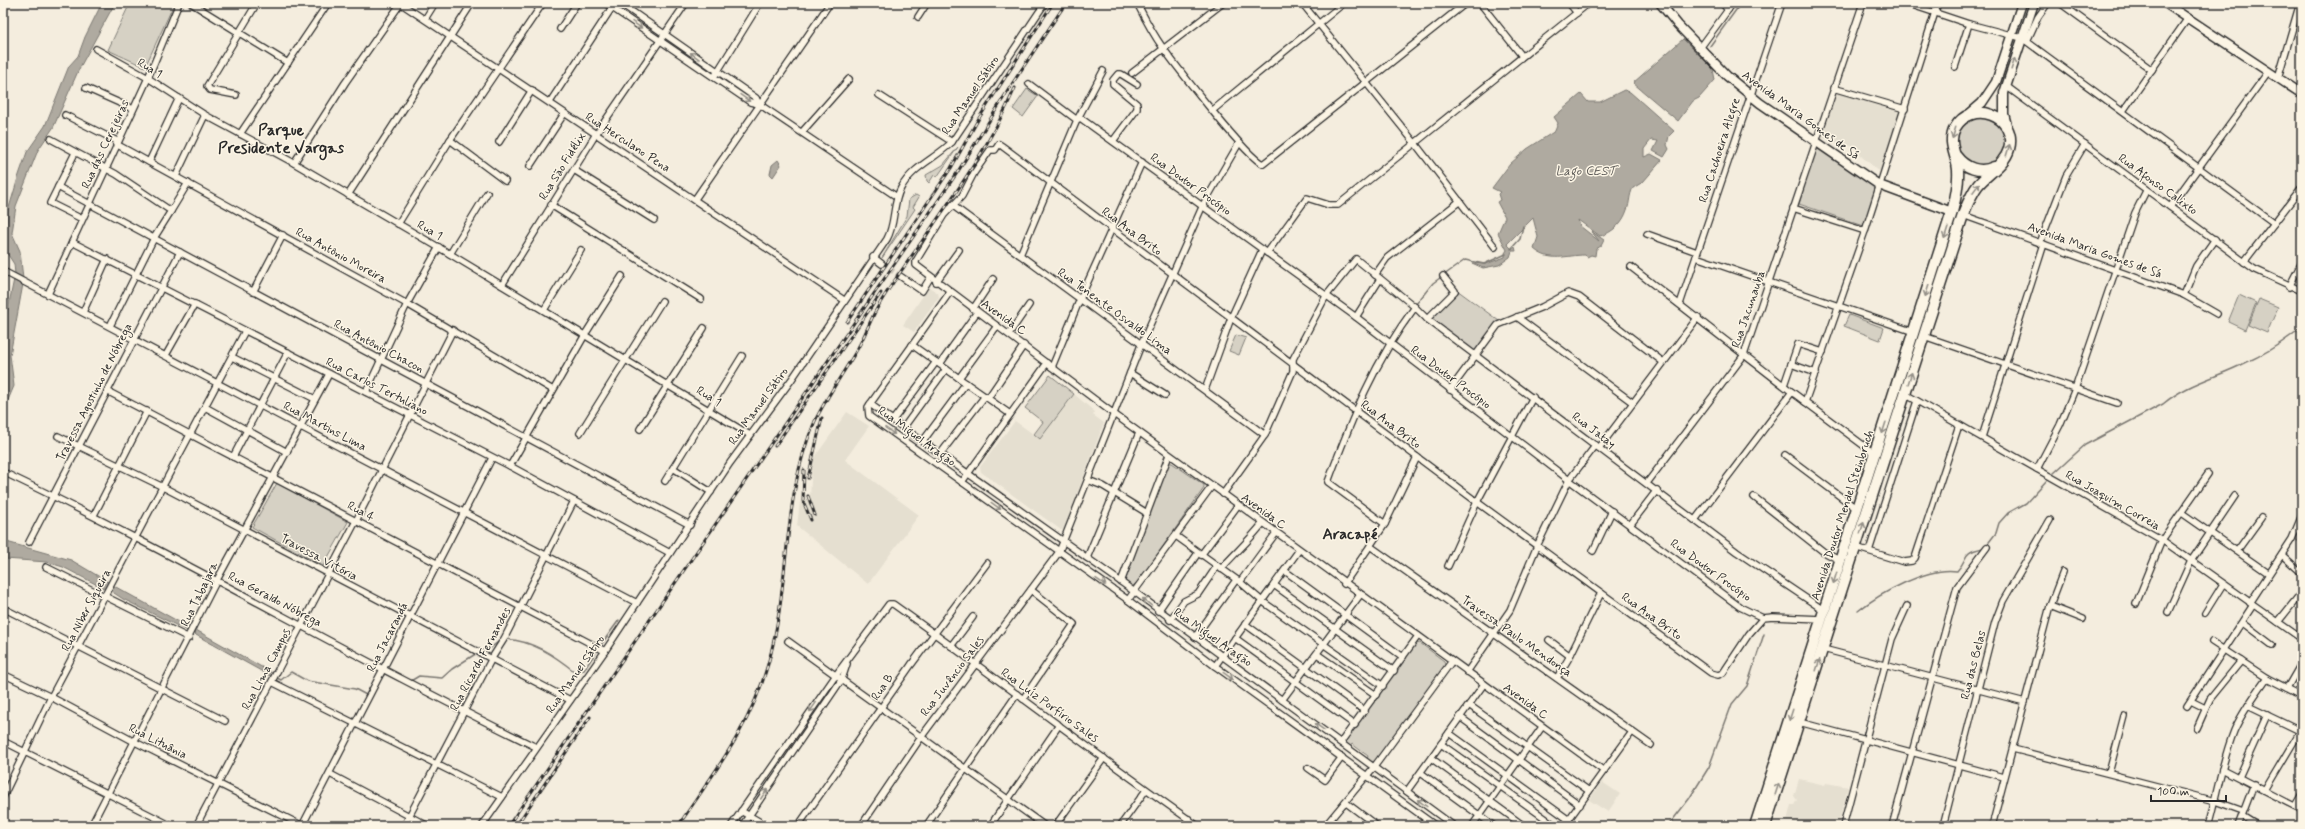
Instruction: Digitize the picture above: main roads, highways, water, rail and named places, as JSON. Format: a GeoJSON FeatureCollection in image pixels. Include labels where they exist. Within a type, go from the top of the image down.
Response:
{"type":"FeatureCollection","features":[{"type":"Feature","properties":{"kind":"highway"},"geometry":{"type":"LineString","coordinates":[[1981,112],[1990,114],[2001,120],[2008,130],[2010,138],[2009,150],[2003,161],[1996,166],[1985,170],[1973,169],[1965,165],[1956,156],[1952,144],[1954,131],[1961,120],[1968,115],[1981,112]]}},
{"type":"Feature","properties":{"kind":"highway","name":"Avenida Doutor Mendel Steinbruch"},"geometry":{"type":"LineString","coordinates":[[1765,826],[1905,394],[1958,184],[1956,156]]}},
{"type":"Feature","properties":{"kind":"highway","name":"Avenida Doutor Mendel Steinbruch"},"geometry":{"type":"LineString","coordinates":[[1755,826],[1875,454],[1963,215],[1978,186],[1996,166]]}},
{"type":"Feature","properties":{"kind":"water"},"geometry":{"type":"Polygon","coordinates":[[[102,3],[115,3],[79,69],[53,128],[38,150],[16,206],[12,233],[20,251],[23,279],[15,274],[14,264],[3,247],[8,211],[27,152],[45,126],[69,66],[78,56],[85,37],[102,3]]]}},
{"type":"Feature","properties":{"kind":"water"},"geometry":{"type":"Polygon","coordinates":[[[1683,39],[1713,69],[1715,80],[1699,98],[1693,101],[1678,121],[1633,83],[1683,39]]]}},
{"type":"Feature","properties":{"kind":"water","name":"Lago CEST"},"geometry":{"type":"Polygon","coordinates":[[[1624,90],[1630,92],[1674,131],[1669,136],[1667,145],[1669,149],[1664,157],[1653,151],[1658,141],[1651,140],[1644,149],[1644,157],[1651,154],[1662,160],[1643,182],[1633,188],[1625,215],[1616,227],[1600,236],[1578,220],[1580,226],[1599,241],[1591,231],[1604,240],[1601,246],[1596,249],[1595,256],[1591,255],[1587,257],[1585,255],[1552,257],[1540,253],[1534,249],[1538,237],[1533,218],[1507,244],[1512,249],[1515,247],[1516,251],[1512,251],[1510,257],[1499,265],[1483,268],[1472,263],[1486,264],[1505,257],[1507,250],[1498,233],[1505,217],[1497,202],[1500,200],[1498,194],[1500,192],[1492,188],[1510,164],[1527,149],[1555,131],[1558,123],[1554,117],[1581,94],[1588,102],[1600,102],[1624,90]]]}},
{"type":"Feature","properties":{"kind":"water"},"geometry":{"type":"Polygon","coordinates":[[[778,160],[781,165],[773,177],[770,174],[772,165],[778,160]]]}},
{"type":"Feature","properties":{"kind":"water"},"geometry":{"type":"Polygon","coordinates":[[[14,279],[23,284],[10,355],[14,386],[3,412],[3,333],[14,279]]]}},
{"type":"Feature","properties":{"kind":"water"},"geometry":{"type":"Polygon","coordinates":[[[3,541],[71,560],[110,583],[107,590],[63,567],[47,562],[5,559],[3,558],[3,541]]]}},
{"type":"Feature","properties":{"kind":"water"},"geometry":{"type":"Polygon","coordinates":[[[114,586],[192,629],[190,632],[123,599],[111,591],[114,586]]]}},
{"type":"Feature","properties":{"kind":"water"},"geometry":{"type":"Polygon","coordinates":[[[196,630],[274,674],[272,677],[196,635],[194,633],[196,630]]]}},
{"type":"Feature","properties":{"kind":"waterway"},"geometry":{"type":"LineString","coordinates":[[1710,46],[1741,3]]}},
{"type":"Feature","properties":{"kind":"waterway"},"geometry":{"type":"LineString","coordinates":[[1511,249],[1520,239],[1523,226]]}},
{"type":"Feature","properties":{"kind":"waterway"},"geometry":{"type":"LineString","coordinates":[[1416,304],[1433,283],[1465,260],[1484,264],[1506,254]]}},
{"type":"Feature","properties":{"kind":"waterway"},"geometry":{"type":"LineString","coordinates":[[1407,324],[1413,314]]}},
{"type":"Feature","properties":{"kind":"waterway"},"geometry":{"type":"LineString","coordinates":[[2054,473],[2085,445],[2163,404],[2182,391],[2260,356],[2302,327]]}},
{"type":"Feature","properties":{"kind":"waterway"},"geometry":{"type":"LineString","coordinates":[[1986,546],[1996,533],[1999,523],[2008,513],[2026,503],[2047,480]]}},
{"type":"Feature","properties":{"kind":"waterway"},"geometry":{"type":"LineString","coordinates":[[1858,611],[1878,597],[1918,577],[1932,573],[1957,571],[1968,554],[1983,548]]}},
{"type":"Feature","properties":{"kind":"waterway"},"geometry":{"type":"LineString","coordinates":[[600,646],[619,620]]}},
{"type":"Feature","properties":{"kind":"waterway"},"geometry":{"type":"LineString","coordinates":[[1668,826],[1689,799],[1709,767],[1732,704],[1747,686],[1764,634]]}},
{"type":"Feature","properties":{"kind":"waterway"},"geometry":{"type":"LineString","coordinates":[[480,651],[489,649],[502,639]]}},
{"type":"Feature","properties":{"kind":"waterway"},"geometry":{"type":"LineString","coordinates":[[506,639],[516,640],[543,650],[575,672],[584,670],[598,649]]}},
{"type":"Feature","properties":{"kind":"waterway"},"geometry":{"type":"LineString","coordinates":[[409,682],[419,676],[442,678],[452,669],[477,653]]}},
{"type":"Feature","properties":{"kind":"waterway"},"geometry":{"type":"LineString","coordinates":[[277,678],[281,680],[291,672],[307,681],[355,689],[368,696]]}},
{"type":"Feature","properties":{"kind":"waterway"},"geometry":{"type":"LineString","coordinates":[[382,677],[385,674],[399,681]]}},
{"type":"Feature","properties":{"kind":"tunnel"},"geometry":{"type":"LineString","coordinates":[[882,264],[900,276]]}},
{"type":"Feature","properties":{"kind":"railway"},"geometry":{"type":"LineString","coordinates":[[847,322],[951,168],[979,118],[1053,3]]}},
{"type":"Feature","properties":{"kind":"railway"},"geometry":{"type":"LineString","coordinates":[[508,826],[957,173],[1012,84],[1066,3]]}},
{"type":"Feature","properties":{"kind":"railway"},"geometry":{"type":"LineString","coordinates":[[678,826],[730,749],[752,708],[761,687],[775,634],[791,511],[797,480],[804,450],[819,412],[858,348],[875,312],[896,278],[978,158],[1004,112],[1015,88]]}},
{"type":"Feature","properties":{"kind":"railway"},"geometry":{"type":"LineString","coordinates":[[775,446],[881,293]]}},
{"type":"Feature","properties":{"kind":"railway"},"geometry":{"type":"LineString","coordinates":[[808,478],[822,418]]}},
{"type":"Feature","properties":{"kind":"railway"},"geometry":{"type":"LineString","coordinates":[[804,470],[803,501],[811,520]]}},
{"type":"Feature","properties":{"kind":"railway"},"geometry":{"type":"LineString","coordinates":[[808,496],[815,515]]}},
{"type":"Feature","properties":{"kind":"railway"},"geometry":{"type":"LineString","coordinates":[[516,826],[590,717]]}},
{"type":"Feature","properties":{"kind":"district","name":"Parque Presidente Vargas"},"geometry":{"type":"Point","coordinates":[281,138]}},
{"type":"Feature","properties":{"kind":"district","name":"Aracapé"},"geometry":{"type":"Point","coordinates":[1350,533]}}]}
